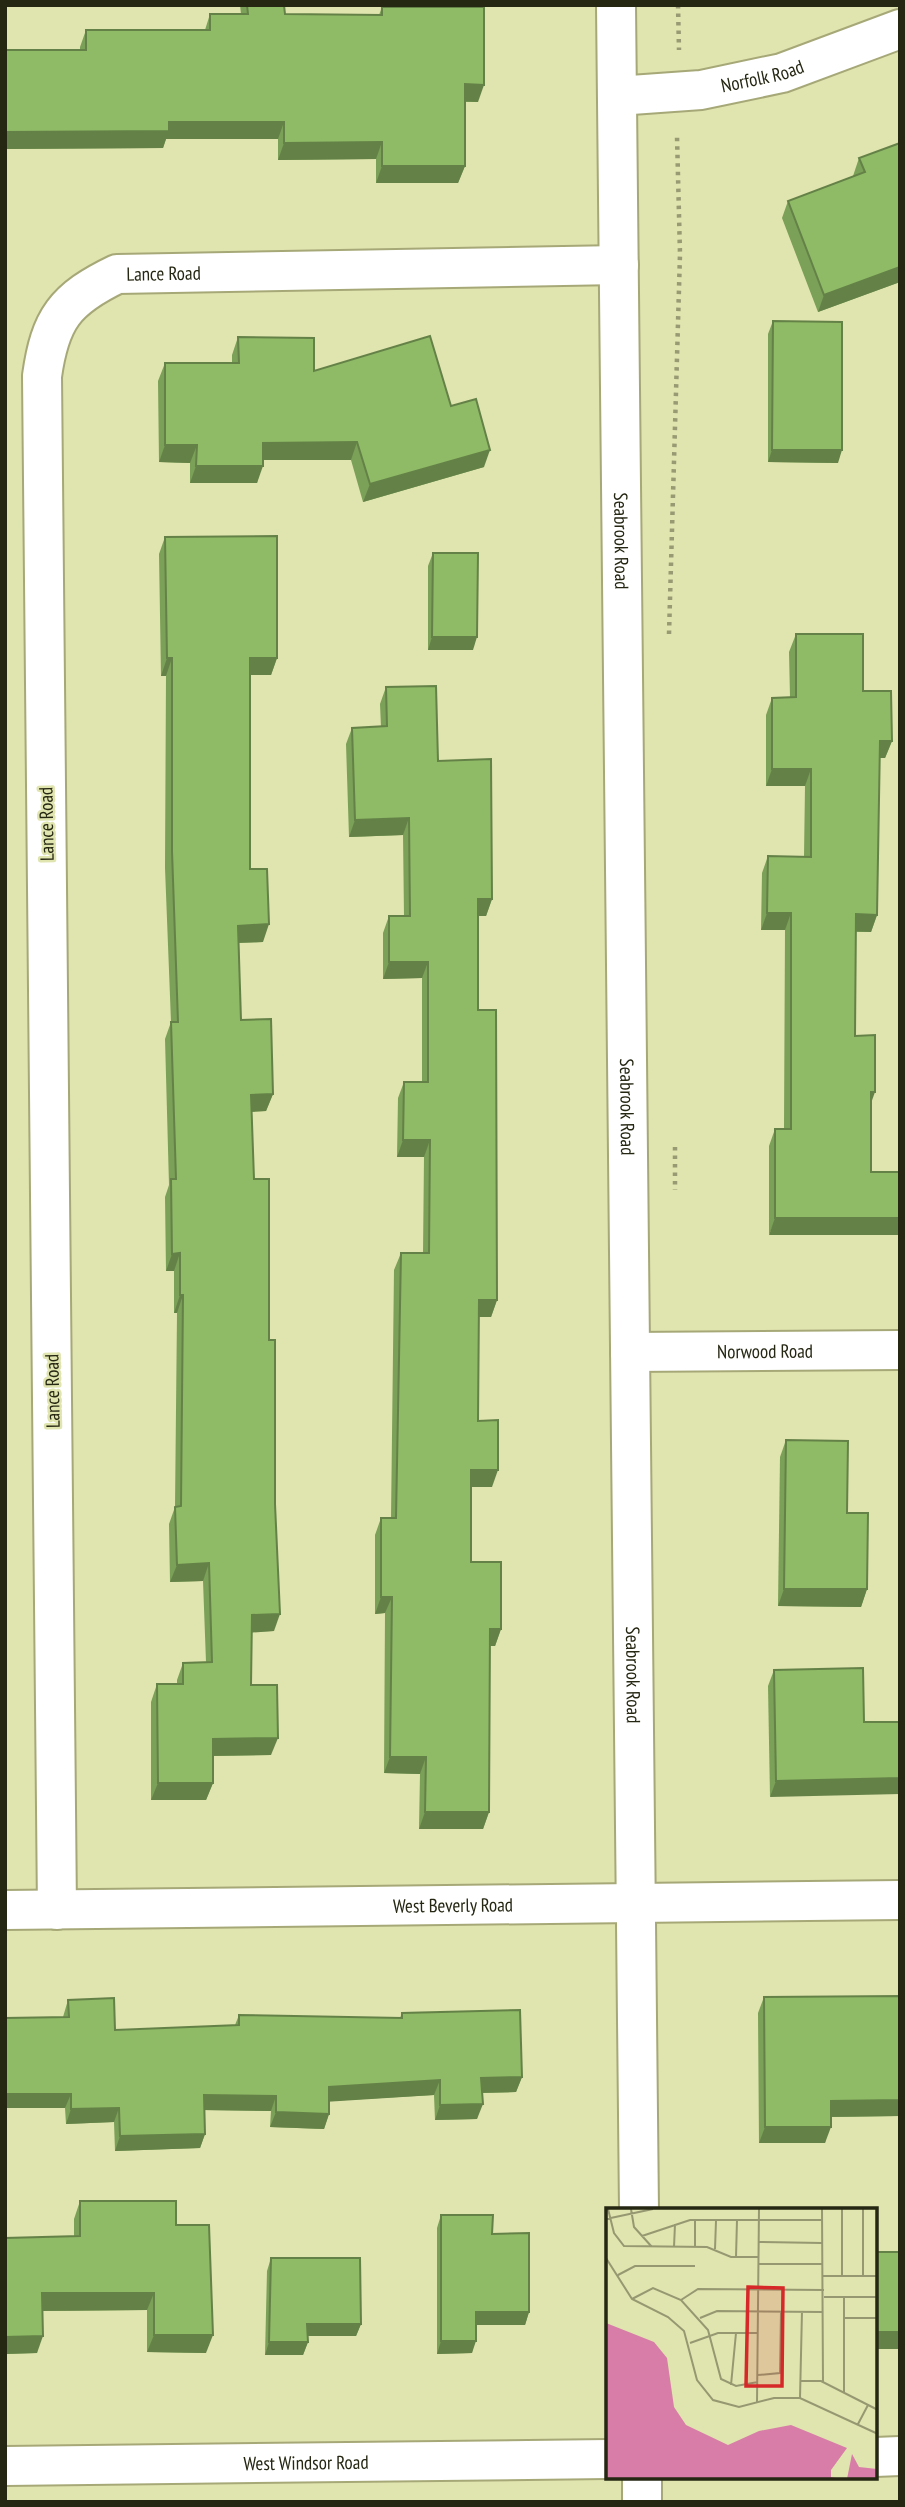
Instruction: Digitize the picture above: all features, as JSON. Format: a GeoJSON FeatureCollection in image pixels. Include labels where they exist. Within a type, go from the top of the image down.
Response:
{"type":"FeatureCollection","features":[{"type":"Feature","properties":{"kind":"street","name":"Seabrook Road"},"geometry":{"type":"LineString","coordinates":[[616,5],[639,2208]]}},
{"type":"Feature","properties":{"kind":"street","name":"Norfolk Road"},"geometry":{"type":"LineString","coordinates":[[617,96],[701,90],[782,73],[900,29]]}},
{"type":"Feature","properties":{"kind":"street","name":"Lance Road"},"geometry":{"type":"LineString","coordinates":[[57,1910],[42,404],[47,342],[62,312],[87,288],[117,274],[619,265]]}},
{"type":"Feature","properties":{"kind":"street","name":"Norwood Road"},"geometry":{"type":"LineString","coordinates":[[630,1352],[900,1350]]}},
{"type":"Feature","properties":{"kind":"street","name":"West Beverly Road"},"geometry":{"type":"LineString","coordinates":[[5,1910],[900,1900]]}},
{"type":"Feature","properties":{"kind":"street"},"geometry":{"type":"LineString","coordinates":[[877,2457],[900,2456]]}},
{"type":"Feature","properties":{"kind":"street","name":"West Windsor Road"},"geometry":{"type":"LineString","coordinates":[[5,2466],[606,2459]]}},
{"type":"Feature","properties":{"kind":"street"},"geometry":{"type":"LineString","coordinates":[[642,2479],[642,2502]]}},
{"type":"Feature","properties":{"kind":"path"},"geometry":{"type":"LineString","coordinates":[[678,5],[679,37]]}},
{"type":"Feature","properties":{"kind":"path"},"geometry":{"type":"LineString","coordinates":[[669,638],[680,267],[677,144]]}},
{"type":"Feature","properties":{"kind":"path"},"geometry":{"type":"LineString","coordinates":[[675,1144],[675,1199]]}},
{"type":"Feature","properties":{"kind":"building"},"geometry":{"type":"Polygon","coordinates":[[[247,5],[284,5],[285,14],[382,15],[382,7],[484,7],[484,85],[465,84],[465,166],[382,166],[382,142],[284,143],[284,122],[169,122],[169,131],[5,132],[5,50],[86,50],[86,30],[210,30],[210,14],[248,14],[247,5]]]}},
{"type":"Feature","properties":{"kind":"building"},"geometry":{"type":"Polygon","coordinates":[[[900,143],[900,267],[824,295],[788,201],[865,172],[859,158],[900,143]]]}},
{"type":"Feature","properties":{"kind":"building"},"geometry":{"type":"Polygon","coordinates":[[[773,321],[842,322],[842,450],[772,450],[773,321]]]}},
{"type":"Feature","properties":{"kind":"building"},"geometry":{"type":"Polygon","coordinates":[[[430,336],[451,406],[476,399],[490,450],[370,484],[357,442],[263,443],[263,466],[196,466],[197,445],[165,445],[165,363],[239,363],[238,337],[314,338],[314,371],[430,336]]]}},
{"type":"Feature","properties":{"kind":"building"},"geometry":{"type":"Polygon","coordinates":[[[277,536],[277,658],[250,658],[250,869],[267,869],[269,924],[238,926],[241,1020],[271,1019],[273,1094],[251,1095],[254,1179],[269,1179],[269,1340],[275,1340],[275,1504],[280,1614],[252,1615],[251,1685],[277,1685],[278,1738],[213,1739],[213,1783],[158,1783],[157,1684],[183,1684],[183,1663],[212,1662],[209,1563],[177,1565],[175,1507],[181,1506],[183,1295],[180,1295],[180,1253],[172,1254],[171,1179],[176,1179],[171,1022],[178,1022],[172,851],[172,658],[167,658],[165,537],[277,536]]]}},
{"type":"Feature","properties":{"kind":"building"},"geometry":{"type":"Polygon","coordinates":[[[433,553],[478,553],[477,637],[432,637],[433,553]]]}},
{"type":"Feature","properties":{"kind":"building"},"geometry":{"type":"Polygon","coordinates":[[[796,634],[863,634],[863,691],[891,691],[892,741],[880,741],[877,915],[856,914],[855,1036],[875,1035],[875,1092],[871,1092],[871,1172],[900,1172],[900,1218],[775,1218],[775,1129],[791,1129],[791,913],[767,913],[768,856],[811,857],[811,769],[772,769],[772,698],[796,697],[796,634]]]}},
{"type":"Feature","properties":{"kind":"building"},"geometry":{"type":"Polygon","coordinates":[[[436,686],[438,761],[491,759],[492,899],[478,899],[478,1010],[496,1010],[497,1300],[479,1300],[478,1421],[498,1420],[498,1470],[471,1470],[471,1562],[501,1562],[501,1629],[490,1629],[489,1812],[425,1812],[426,1757],[390,1757],[392,1597],[381,1597],[381,1518],[396,1518],[401,1253],[429,1253],[430,1140],[403,1140],[404,1082],[428,1082],[428,962],[389,962],[389,916],[410,916],[409,818],[355,820],[352,728],[387,726],[386,687],[436,686]]]}},
{"type":"Feature","properties":{"kind":"building"},"geometry":{"type":"Polygon","coordinates":[[[786,1440],[848,1441],[847,1513],[868,1513],[867,1589],[784,1589],[786,1440]]]}},
{"type":"Feature","properties":{"kind":"building"},"geometry":{"type":"Polygon","coordinates":[[[863,1668],[864,1722],[900,1722],[900,1778],[776,1781],[774,1670],[863,1668]]]}},
{"type":"Feature","properties":{"kind":"building"},"geometry":{"type":"Polygon","coordinates":[[[900,1996],[900,2100],[831,2101],[831,2127],[765,2127],[764,1997],[900,1996]]]}},
{"type":"Feature","properties":{"kind":"building"},"geometry":{"type":"Polygon","coordinates":[[[114,1998],[115,2030],[239,2025],[239,2015],[402,2018],[402,2013],[520,2010],[522,2077],[481,2078],[483,2104],[440,2105],[440,2080],[329,2087],[329,2114],[276,2112],[276,2096],[204,2095],[205,2134],[120,2136],[119,2108],[71,2109],[71,2094],[5,2094],[5,2018],[69,2017],[68,2000],[114,1998]]]}},
{"type":"Feature","properties":{"kind":"building"},"geometry":{"type":"Polygon","coordinates":[[[80,2201],[176,2201],[176,2225],[209,2225],[213,2335],[154,2335],[154,2293],[42,2293],[43,2336],[5,2337],[5,2238],[80,2236],[80,2201]]]}},
{"type":"Feature","properties":{"kind":"building"},"geometry":{"type":"Polygon","coordinates":[[[441,2215],[493,2215],[492,2234],[529,2233],[529,2312],[476,2312],[476,2341],[441,2341],[441,2215]]]}},
{"type":"Feature","properties":{"kind":"building"},"geometry":{"type":"Polygon","coordinates":[[[877,2252],[900,2252],[900,2332],[877,2332],[877,2252]]]}},
{"type":"Feature","properties":{"kind":"building"},"geometry":{"type":"Polygon","coordinates":[[[271,2258],[360,2258],[361,2324],[307,2324],[308,2342],[269,2342],[271,2258]]]}}]}
